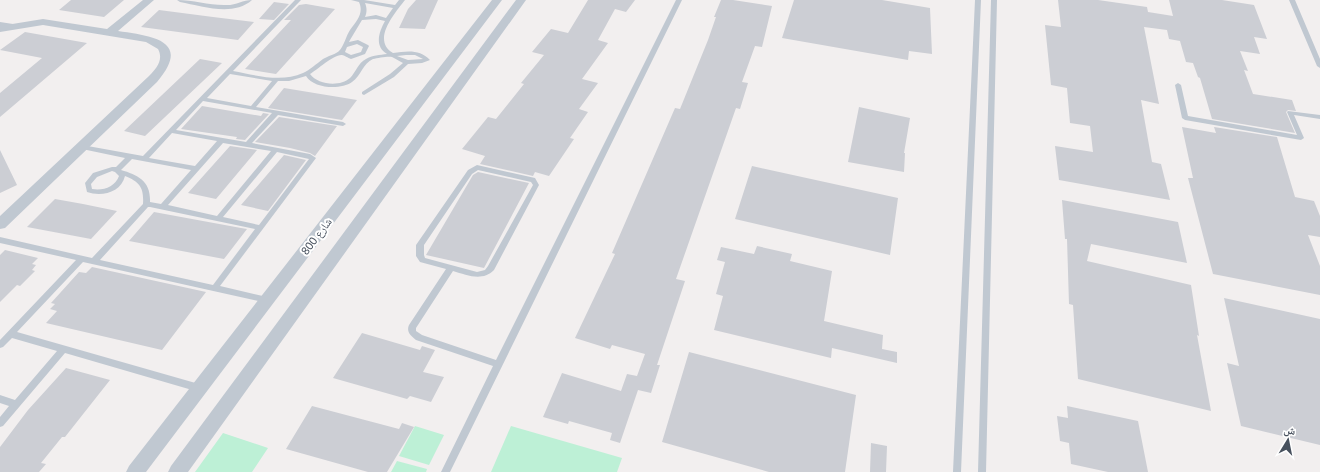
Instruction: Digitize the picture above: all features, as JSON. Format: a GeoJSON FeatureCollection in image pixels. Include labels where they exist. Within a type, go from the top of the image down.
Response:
{"type":"FeatureCollection","features":[{"type":"Feature","properties":{"kind":"street"},"geometry":{"type":"LineString","coordinates":[[110,32],[149,0]]}},
{"type":"Feature","properties":{"kind":"street","name":"شارع 800"},"geometry":{"type":"LineString","coordinates":[[135,472],[497,0]]}},
{"type":"Feature","properties":{"kind":"street"},"geometry":{"type":"LineString","coordinates":[[177,472],[521,0]]}},
{"type":"Feature","properties":{"kind":"street"},"geometry":{"type":"LineString","coordinates":[[0,29],[44,22],[149,39],[158,42],[167,54],[166,62],[153,79],[0,224]]}},
{"type":"Feature","properties":{"kind":"street"},"geometry":{"type":"LineString","coordinates":[[427,90],[451,96]]}},
{"type":"Feature","properties":{"kind":"lane"},"geometry":{"type":"LineString","coordinates":[[180,0],[230,8],[244,5],[250,0]]}},
{"type":"Feature","properties":{"kind":"lane"},"geometry":{"type":"LineString","coordinates":[[144,159],[298,0]]}},
{"type":"Feature","properties":{"kind":"lane"},"geometry":{"type":"LineString","coordinates":[[354,0],[397,7]]}},
{"type":"Feature","properties":{"kind":"lane"},"geometry":{"type":"LineString","coordinates":[[307,73],[311,80],[315,82],[340,85],[350,81],[365,62],[371,58],[393,55],[413,52],[419,54],[427,60],[406,63],[395,59],[393,55],[387,53],[382,46],[381,41],[387,20],[402,0]]}},
{"type":"Feature","properties":{"kind":"lane"},"geometry":{"type":"LineString","coordinates":[[445,472],[679,0]]}},
{"type":"Feature","properties":{"kind":"lane"},"geometry":{"type":"LineString","coordinates":[[957,472],[978,0]]}},
{"type":"Feature","properties":{"kind":"lane"},"geometry":{"type":"LineString","coordinates":[[982,472],[994,0]]}},
{"type":"Feature","properties":{"kind":"lane"},"geometry":{"type":"LineString","coordinates":[[1292,0],[1320,66]]}},
{"type":"Feature","properties":{"kind":"lane"},"geometry":{"type":"LineString","coordinates":[[342,53],[343,48],[346,46],[349,33],[361,19],[365,10],[361,1]]}},
{"type":"Feature","properties":{"kind":"lane"},"geometry":{"type":"LineString","coordinates":[[361,19],[376,17],[387,20]]}},
{"type":"Feature","properties":{"kind":"lane"},"geometry":{"type":"LineString","coordinates":[[0,24],[13,26]]}},
{"type":"Feature","properties":{"kind":"lane"},"geometry":{"type":"LineString","coordinates":[[346,46],[354,43],[362,43],[366,46],[366,51]]}},
{"type":"Feature","properties":{"kind":"lane"},"geometry":{"type":"LineString","coordinates":[[228,72],[276,80],[297,77],[307,73],[327,58],[342,53],[351,57],[366,51],[393,55]]}},
{"type":"Feature","properties":{"kind":"lane"},"geometry":{"type":"LineString","coordinates":[[364,93],[386,78],[397,74],[406,63]]}},
{"type":"Feature","properties":{"kind":"lane"},"geometry":{"type":"LineString","coordinates":[[252,108],[276,80]]}},
{"type":"Feature","properties":{"kind":"lane"},"geometry":{"type":"LineString","coordinates":[[1178,85],[1185,118],[1301,138],[1290,112],[1320,117]]}},
{"type":"Feature","properties":{"kind":"lane"},"geometry":{"type":"LineString","coordinates":[[202,99],[343,124]]}},
{"type":"Feature","properties":{"kind":"lane"},"geometry":{"type":"LineString","coordinates":[[247,144],[277,112]]}},
{"type":"Feature","properties":{"kind":"lane"},"geometry":{"type":"LineString","coordinates":[[171,131],[247,144],[310,156],[313,158],[214,288]]}},
{"type":"Feature","properties":{"kind":"lane"},"geometry":{"type":"LineString","coordinates":[[162,207],[222,140]]}},
{"type":"Feature","properties":{"kind":"lane"},"geometry":{"type":"LineString","coordinates":[[82,147],[196,169]]}},
{"type":"Feature","properties":{"kind":"lane"},"geometry":{"type":"LineString","coordinates":[[218,219],[276,150]]}},
{"type":"Feature","properties":{"kind":"lane"},"geometry":{"type":"LineString","coordinates":[[119,171],[130,156]]}},
{"type":"Feature","properties":{"kind":"lane"},"geometry":{"type":"LineString","coordinates":[[482,168],[536,182],[532,192],[487,272],[477,275],[451,268],[423,260],[420,256],[420,245],[473,169],[482,168]]}},
{"type":"Feature","properties":{"kind":"lane"},"geometry":{"type":"LineString","coordinates":[[94,261],[146,205],[147,195],[145,187],[135,177],[119,171],[106,170],[95,175],[88,183],[89,190],[93,192],[104,192],[115,186],[122,178],[119,171]]}},
{"type":"Feature","properties":{"kind":"lane"},"geometry":{"type":"LineString","coordinates":[[146,205],[261,228]]}},
{"type":"Feature","properties":{"kind":"lane"},"geometry":{"type":"LineString","coordinates":[[0,240],[267,300]]}},
{"type":"Feature","properties":{"kind":"lane"},"geometry":{"type":"LineString","coordinates":[[0,345],[82,258]]}},
{"type":"Feature","properties":{"kind":"lane"},"geometry":{"type":"LineString","coordinates":[[451,268],[412,327],[412,332],[419,338],[498,364]]}},
{"type":"Feature","properties":{"kind":"lane"},"geometry":{"type":"LineString","coordinates":[[11,334],[199,388]]}},
{"type":"Feature","properties":{"kind":"lane"},"geometry":{"type":"LineString","coordinates":[[0,423],[63,349]]}},
{"type":"Feature","properties":{"kind":"lane"},"geometry":{"type":"LineString","coordinates":[[0,399],[16,404]]}},
{"type":"Feature","properties":{"kind":"green space"},"geometry":{"type":"Polygon","coordinates":[[[415,426],[444,435],[429,465],[399,456],[415,426]]]}},
{"type":"Feature","properties":{"kind":"green space"},"geometry":{"type":"Polygon","coordinates":[[[511,426],[622,458],[617,472],[491,472],[511,426]]]}},
{"type":"Feature","properties":{"kind":"green space"},"geometry":{"type":"Polygon","coordinates":[[[223,433],[268,448],[252,472],[195,472],[223,433]]]}},
{"type":"Feature","properties":{"kind":"green space"},"geometry":{"type":"Polygon","coordinates":[[[397,461],[427,469],[426,472],[391,472],[397,461]]]}},
{"type":"Feature","properties":{"kind":"building"},"geometry":{"type":"Polygon","coordinates":[[[71,0],[124,0],[104,17],[59,10],[71,0]]]}},
{"type":"Feature","properties":{"kind":"building"},"geometry":{"type":"Polygon","coordinates":[[[416,0],[438,0],[425,29],[399,28],[408,9],[416,0]]]}},
{"type":"Feature","properties":{"kind":"building"},"geometry":{"type":"Polygon","coordinates":[[[588,0],[635,0],[626,12],[615,9],[598,40],[608,43],[582,79],[598,83],[579,109],[588,112],[570,138],[574,139],[549,176],[535,172],[533,176],[480,164],[485,156],[462,149],[488,117],[496,119],[524,84],[521,83],[544,55],[532,52],[551,29],[568,33],[588,0]]]}},
{"type":"Feature","properties":{"kind":"building"},"geometry":{"type":"Polygon","coordinates":[[[721,0],[733,0],[772,6],[762,47],[755,46],[742,82],[748,83],[740,109],[736,108],[676,279],[685,281],[657,365],[660,365],[651,393],[638,390],[620,443],[610,440],[612,433],[569,421],[568,424],[543,417],[562,373],[621,391],[627,374],[637,376],[645,354],[612,345],[610,349],[575,338],[615,254],[612,253],[675,108],[680,109],[708,40],[716,17],[714,17],[721,0]]]}},
{"type":"Feature","properties":{"kind":"building"},"geometry":{"type":"Polygon","coordinates":[[[794,0],[882,0],[930,8],[932,54],[909,51],[908,60],[782,38],[794,0]]]}},
{"type":"Feature","properties":{"kind":"building"},"geometry":{"type":"Polygon","coordinates":[[[1058,0],[1098,0],[1147,7],[1148,12],[1173,16],[1169,0],[1222,0],[1254,5],[1267,39],[1254,37],[1260,54],[1240,51],[1248,71],[1244,70],[1253,94],[1292,100],[1296,111],[1288,110],[1286,112],[1295,133],[1212,119],[1200,78],[1198,77],[1193,63],[1186,62],[1180,41],[1169,39],[1167,30],[1144,27],[1159,104],[1141,100],[1152,162],[1161,164],[1170,200],[1059,180],[1055,146],[1093,152],[1090,126],[1070,123],[1067,88],[1051,85],[1045,25],[1061,27],[1058,0]]]}},
{"type":"Feature","properties":{"kind":"building"},"geometry":{"type":"Polygon","coordinates":[[[274,2],[289,4],[274,20],[259,19],[274,2]]]}},
{"type":"Feature","properties":{"kind":"building"},"geometry":{"type":"Polygon","coordinates":[[[306,4],[335,9],[276,74],[245,69],[291,20],[284,20],[299,5],[306,4]]]}},
{"type":"Feature","properties":{"kind":"building"},"geometry":{"type":"Polygon","coordinates":[[[159,10],[254,22],[238,40],[141,27],[159,10]]]}},
{"type":"Feature","properties":{"kind":"building"},"geometry":{"type":"Polygon","coordinates":[[[25,32],[87,43],[0,117],[0,93],[42,58],[0,50],[25,32]]]}},
{"type":"Feature","properties":{"kind":"building"},"geometry":{"type":"Polygon","coordinates":[[[200,59],[222,63],[145,136],[124,131],[200,59]]]}},
{"type":"Feature","properties":{"kind":"building"},"geometry":{"type":"Polygon","coordinates":[[[284,88],[357,100],[342,120],[268,108],[284,88]]]}},
{"type":"Feature","properties":{"kind":"building"},"geometry":{"type":"Polygon","coordinates":[[[202,106],[261,116],[263,113],[269,114],[245,140],[236,139],[237,137],[181,129],[202,106]]]}},
{"type":"Feature","properties":{"kind":"building"},"geometry":{"type":"Polygon","coordinates":[[[859,107],[910,118],[904,153],[904,172],[848,162],[859,107]]]}},
{"type":"Feature","properties":{"kind":"building"},"geometry":{"type":"Polygon","coordinates":[[[279,117],[337,126],[315,156],[310,153],[290,148],[255,142],[279,117]]]}},
{"type":"Feature","properties":{"kind":"building"},"geometry":{"type":"Polygon","coordinates":[[[1182,127],[1216,133],[1214,127],[1277,137],[1295,197],[1314,201],[1320,216],[1320,237],[1308,235],[1320,266],[1320,295],[1213,274],[1188,178],[1193,178],[1182,127]]]}},
{"type":"Feature","properties":{"kind":"building"},"geometry":{"type":"Polygon","coordinates":[[[230,146],[257,150],[216,199],[188,193],[230,146]]]}},
{"type":"Feature","properties":{"kind":"building"},"geometry":{"type":"Polygon","coordinates":[[[0,150],[17,185],[0,193],[0,150]]]}},
{"type":"Feature","properties":{"kind":"building"},"geometry":{"type":"Polygon","coordinates":[[[284,155],[306,160],[268,211],[241,205],[284,155]]]}},
{"type":"Feature","properties":{"kind":"building"},"geometry":{"type":"Polygon","coordinates":[[[752,166],[898,198],[890,255],[735,219],[752,166]]]}},
{"type":"Feature","properties":{"kind":"building"},"geometry":{"type":"Polygon","coordinates":[[[478,172],[529,183],[484,268],[426,255],[473,175],[478,172]]]}},
{"type":"Feature","properties":{"kind":"building"},"geometry":{"type":"Polygon","coordinates":[[[55,199],[117,211],[91,239],[27,227],[55,199]]]}},
{"type":"Feature","properties":{"kind":"building"},"geometry":{"type":"Polygon","coordinates":[[[1062,200],[1178,222],[1187,263],[1091,244],[1087,261],[1191,285],[1199,336],[1197,335],[1211,411],[1078,379],[1073,305],[1069,304],[1067,239],[1065,239],[1062,200]]]}},
{"type":"Feature","properties":{"kind":"building"},"geometry":{"type":"Polygon","coordinates":[[[154,212],[247,229],[224,259],[129,241],[154,212]]]}},
{"type":"Feature","properties":{"kind":"building"},"geometry":{"type":"Polygon","coordinates":[[[757,246],[792,254],[790,261],[832,271],[824,321],[883,335],[882,349],[897,352],[897,363],[832,348],[831,358],[714,330],[723,296],[716,294],[725,262],[717,260],[721,247],[754,254],[757,246]]]}},
{"type":"Feature","properties":{"kind":"building"},"geometry":{"type":"Polygon","coordinates":[[[5,250],[38,258],[32,264],[36,265],[32,270],[35,271],[20,286],[17,285],[0,302],[0,255],[5,250]]]}},
{"type":"Feature","properties":{"kind":"building"},"geometry":{"type":"Polygon","coordinates":[[[92,267],[206,292],[162,350],[46,323],[57,311],[50,309],[55,304],[51,303],[79,272],[86,273],[92,267]]]}},
{"type":"Feature","properties":{"kind":"building"},"geometry":{"type":"Polygon","coordinates":[[[1224,298],[1320,319],[1320,445],[1241,426],[1227,363],[1239,366],[1224,298]]]}},
{"type":"Feature","properties":{"kind":"building"},"geometry":{"type":"Polygon","coordinates":[[[362,333],[420,350],[422,346],[435,350],[423,372],[444,377],[431,402],[410,396],[407,399],[333,378],[362,333]]]}},
{"type":"Feature","properties":{"kind":"building"},"geometry":{"type":"Polygon","coordinates":[[[689,352],[856,395],[845,472],[769,472],[662,442],[689,352]]]}},
{"type":"Feature","properties":{"kind":"building"},"geometry":{"type":"Polygon","coordinates":[[[66,368],[110,380],[65,437],[62,437],[41,463],[46,464],[39,472],[0,472],[0,447],[28,410],[66,368]]]}},
{"type":"Feature","properties":{"kind":"building"},"geometry":{"type":"Polygon","coordinates":[[[312,406],[399,429],[402,423],[414,427],[387,472],[368,472],[286,449],[312,406]]]}},
{"type":"Feature","properties":{"kind":"building"},"geometry":{"type":"Polygon","coordinates":[[[1067,406],[1138,421],[1148,472],[1108,472],[1071,464],[1069,443],[1060,441],[1057,416],[1068,418],[1067,406]]]}},
{"type":"Feature","properties":{"kind":"building"},"geometry":{"type":"Polygon","coordinates":[[[871,443],[887,446],[886,472],[870,472],[871,443]]]}}]}
